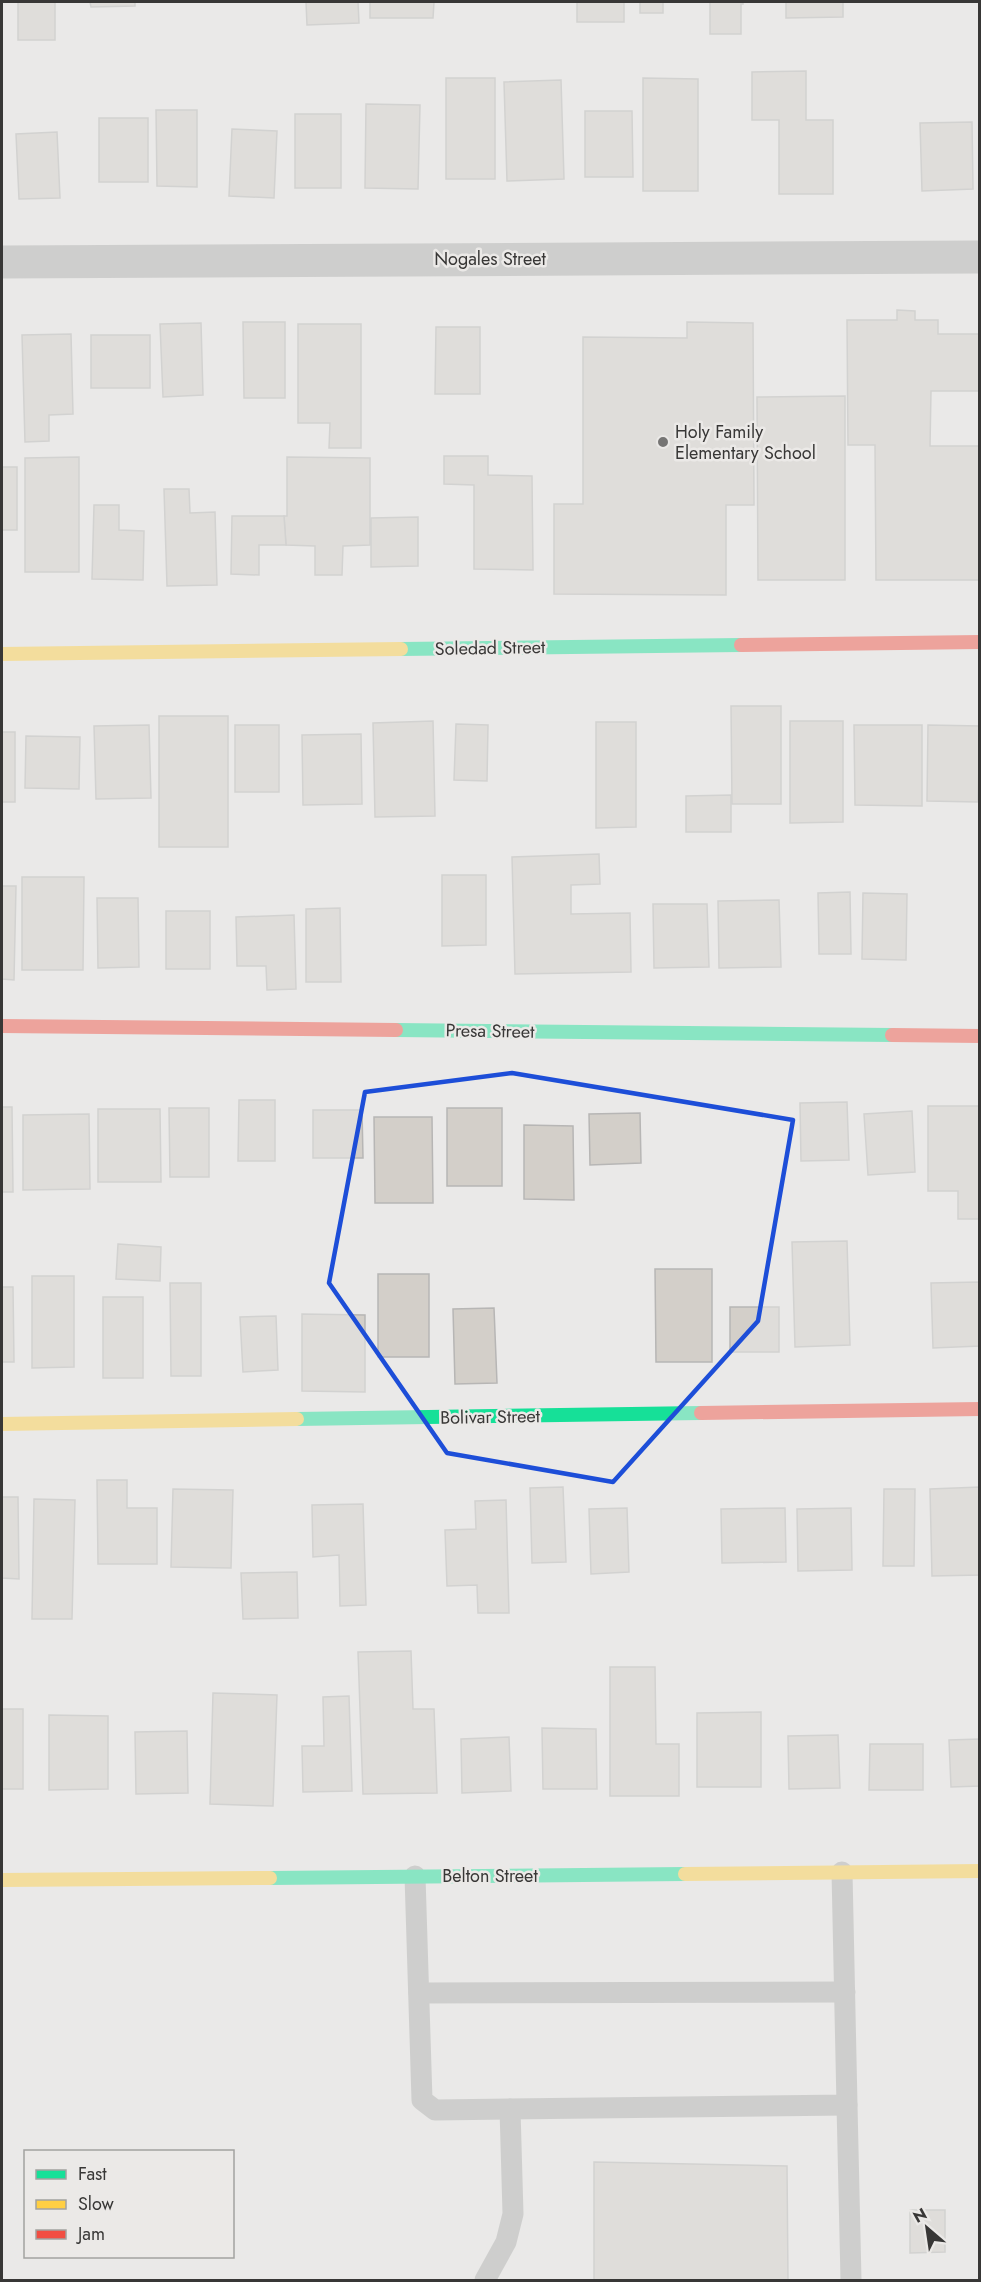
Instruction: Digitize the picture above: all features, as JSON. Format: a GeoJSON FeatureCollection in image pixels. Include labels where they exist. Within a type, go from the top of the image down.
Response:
{"type":"FeatureCollection","features":[{"type":"Feature","properties":{"kind":"street","name":"Nogales Street"},"geometry":{"type":"LineString","coordinates":[[2,262],[980,257]]}},
{"type":"Feature","properties":{"kind":"street","name":"Soledad Street"},"geometry":{"type":"LineString","coordinates":[[2,654],[980,642]]}},
{"type":"Feature","properties":{"kind":"street","name":"Presa Street"},"geometry":{"type":"LineString","coordinates":[[2,1026],[980,1036]]}},
{"type":"Feature","properties":{"kind":"street","name":"Bolivar Street"},"geometry":{"type":"LineString","coordinates":[[2,1424],[980,1409]]}},
{"type":"Feature","properties":{"kind":"street","name":"Belton Street"},"geometry":{"type":"LineString","coordinates":[[2,1880],[980,1871]]}},
{"type":"Feature","properties":{"kind":"lane"},"geometry":{"type":"LineString","coordinates":[[842,1872],[851,2280]]}},
{"type":"Feature","properties":{"kind":"lane"},"geometry":{"type":"LineString","coordinates":[[415,1876],[422,2100],[435,2110],[847,2105]]}},
{"type":"Feature","properties":{"kind":"lane"},"geometry":{"type":"LineString","coordinates":[[419,1994],[845,1992]]}},
{"type":"Feature","properties":{"kind":"lane"},"geometry":{"type":"LineString","coordinates":[[485,2280],[506,2242],[513,2214],[510,2109]]}},
{"type":"Feature","properties":{"kind":"highlighted area"},"geometry":{"type":"Polygon","coordinates":[[[512,1073],[793,1120],[758,1321],[613,1482],[447,1453],[329,1283],[365,1092],[512,1073]]]}},
{"type":"Feature","properties":{"kind":"building"},"geometry":{"type":"Polygon","coordinates":[[[18,2],[55,2],[55,40],[18,40],[18,2]]]}},
{"type":"Feature","properties":{"kind":"building"},"geometry":{"type":"Polygon","coordinates":[[[90,2],[135,2],[135,6],[91,7],[90,2]]]}},
{"type":"Feature","properties":{"kind":"building"},"geometry":{"type":"Polygon","coordinates":[[[306,2],[358,2],[359,23],[307,25],[306,2]]]}},
{"type":"Feature","properties":{"kind":"building"},"geometry":{"type":"Polygon","coordinates":[[[370,2],[434,2],[433,18],[370,18],[370,2]]]}},
{"type":"Feature","properties":{"kind":"building"},"geometry":{"type":"Polygon","coordinates":[[[577,2],[624,2],[624,22],[577,22],[577,2]]]}},
{"type":"Feature","properties":{"kind":"building"},"geometry":{"type":"Polygon","coordinates":[[[640,2],[663,2],[663,13],[640,13],[640,2]]]}},
{"type":"Feature","properties":{"kind":"building"},"geometry":{"type":"Polygon","coordinates":[[[710,2],[743,2],[741,4],[741,34],[710,34],[710,2]]]}},
{"type":"Feature","properties":{"kind":"building"},"geometry":{"type":"Polygon","coordinates":[[[786,2],[843,2],[843,17],[786,18],[786,2]]]}},
{"type":"Feature","properties":{"kind":"building"},"geometry":{"type":"Polygon","coordinates":[[[806,71],[806,120],[833,120],[833,194],[779,194],[779,120],[752,120],[752,72],[806,71]]]}},
{"type":"Feature","properties":{"kind":"building"},"geometry":{"type":"Polygon","coordinates":[[[446,78],[495,78],[495,179],[446,179],[446,78]]]}},
{"type":"Feature","properties":{"kind":"building"},"geometry":{"type":"Polygon","coordinates":[[[643,78],[698,79],[698,191],[643,191],[643,78]]]}},
{"type":"Feature","properties":{"kind":"building"},"geometry":{"type":"Polygon","coordinates":[[[561,80],[564,179],[507,181],[504,82],[561,80]]]}},
{"type":"Feature","properties":{"kind":"building"},"geometry":{"type":"Polygon","coordinates":[[[366,104],[420,105],[418,189],[365,188],[366,104]]]}},
{"type":"Feature","properties":{"kind":"building"},"geometry":{"type":"Polygon","coordinates":[[[156,110],[197,110],[197,187],[157,186],[156,110]]]}},
{"type":"Feature","properties":{"kind":"building"},"geometry":{"type":"Polygon","coordinates":[[[585,111],[632,111],[633,177],[585,177],[585,111]]]}},
{"type":"Feature","properties":{"kind":"building"},"geometry":{"type":"Polygon","coordinates":[[[295,114],[341,114],[341,188],[295,188],[295,114]]]}},
{"type":"Feature","properties":{"kind":"building"},"geometry":{"type":"Polygon","coordinates":[[[99,118],[148,118],[148,182],[99,182],[99,118]]]}},
{"type":"Feature","properties":{"kind":"building"},"geometry":{"type":"Polygon","coordinates":[[[972,122],[973,189],[922,191],[920,123],[972,122]]]}},
{"type":"Feature","properties":{"kind":"building"},"geometry":{"type":"Polygon","coordinates":[[[232,129],[277,131],[274,198],[229,196],[232,129]]]}},
{"type":"Feature","properties":{"kind":"building"},"geometry":{"type":"Polygon","coordinates":[[[57,132],[60,198],[19,199],[16,134],[57,132]]]}},
{"type":"Feature","properties":{"kind":"building"},"geometry":{"type":"Polygon","coordinates":[[[897,310],[915,311],[915,320],[938,320],[938,334],[980,334],[980,391],[931,391],[930,446],[980,446],[980,580],[876,580],[875,445],[848,445],[847,320],[897,320],[897,310]]]}},
{"type":"Feature","properties":{"kind":"building"},"geometry":{"type":"Polygon","coordinates":[[[243,322],[285,322],[285,398],[244,398],[243,322]]]}},
{"type":"Feature","properties":{"kind":"building"},"geometry":{"type":"Polygon","coordinates":[[[687,322],[753,323],[754,505],[726,505],[726,595],[554,594],[554,504],[583,504],[583,337],[687,338],[687,322]]]}},
{"type":"Feature","properties":{"kind":"building"},"geometry":{"type":"Polygon","coordinates":[[[201,323],[203,395],[163,397],[160,324],[201,323]]]}},
{"type":"Feature","properties":{"kind":"building"},"geometry":{"type":"Polygon","coordinates":[[[298,324],[361,324],[361,448],[329,448],[330,423],[298,423],[298,324]]]}},
{"type":"Feature","properties":{"kind":"building"},"geometry":{"type":"Polygon","coordinates":[[[436,327],[480,327],[480,394],[435,394],[436,327]]]}},
{"type":"Feature","properties":{"kind":"building"},"geometry":{"type":"Polygon","coordinates":[[[71,334],[73,414],[49,415],[49,441],[25,442],[22,335],[71,334]]]}},
{"type":"Feature","properties":{"kind":"building"},"geometry":{"type":"Polygon","coordinates":[[[91,335],[150,335],[150,388],[91,388],[91,335]]]}},
{"type":"Feature","properties":{"kind":"building"},"geometry":{"type":"Polygon","coordinates":[[[845,396],[845,580],[758,580],[757,397],[845,396]]]}},
{"type":"Feature","properties":{"kind":"building"},"geometry":{"type":"Polygon","coordinates":[[[444,456],[488,456],[488,475],[532,476],[533,570],[474,569],[474,485],[444,484],[444,456]]]}},
{"type":"Feature","properties":{"kind":"building"},"geometry":{"type":"Polygon","coordinates":[[[79,457],[79,572],[25,572],[25,458],[79,457]]]}},
{"type":"Feature","properties":{"kind":"building"},"geometry":{"type":"Polygon","coordinates":[[[287,457],[370,458],[370,545],[343,546],[342,575],[315,575],[315,546],[286,545],[284,516],[287,516],[287,457]]]}},
{"type":"Feature","properties":{"kind":"building"},"geometry":{"type":"Polygon","coordinates":[[[2,467],[17,467],[17,530],[2,530],[2,467]]]}},
{"type":"Feature","properties":{"kind":"building"},"geometry":{"type":"Polygon","coordinates":[[[164,489],[189,489],[190,513],[215,512],[217,585],[167,586],[164,489]]]}},
{"type":"Feature","properties":{"kind":"building"},"geometry":{"type":"Polygon","coordinates":[[[94,505],[119,505],[119,530],[144,531],[143,580],[92,579],[94,505]]]}},
{"type":"Feature","properties":{"kind":"building"},"geometry":{"type":"Polygon","coordinates":[[[232,516],[284,516],[286,545],[259,545],[259,575],[231,574],[232,516]]]}},
{"type":"Feature","properties":{"kind":"building"},"geometry":{"type":"Polygon","coordinates":[[[418,517],[418,566],[371,567],[371,518],[418,517]]]}},
{"type":"Feature","properties":{"kind":"building"},"geometry":{"type":"Polygon","coordinates":[[[731,706],[781,706],[781,804],[732,804],[731,706]]]}},
{"type":"Feature","properties":{"kind":"building"},"geometry":{"type":"Polygon","coordinates":[[[159,716],[228,716],[228,847],[159,847],[159,716]]]}},
{"type":"Feature","properties":{"kind":"building"},"geometry":{"type":"Polygon","coordinates":[[[433,721],[435,816],[375,817],[373,723],[433,721]]]}},
{"type":"Feature","properties":{"kind":"building"},"geometry":{"type":"Polygon","coordinates":[[[790,721],[843,721],[843,822],[790,823],[790,721]]]}},
{"type":"Feature","properties":{"kind":"building"},"geometry":{"type":"Polygon","coordinates":[[[596,722],[636,722],[636,827],[596,828],[596,722]]]}},
{"type":"Feature","properties":{"kind":"building"},"geometry":{"type":"Polygon","coordinates":[[[456,724],[488,725],[487,781],[454,780],[456,724]]]}},
{"type":"Feature","properties":{"kind":"building"},"geometry":{"type":"Polygon","coordinates":[[[149,725],[151,798],[96,799],[94,726],[149,725]]]}},
{"type":"Feature","properties":{"kind":"building"},"geometry":{"type":"Polygon","coordinates":[[[235,725],[279,725],[279,792],[235,792],[235,725]]]}},
{"type":"Feature","properties":{"kind":"building"},"geometry":{"type":"Polygon","coordinates":[[[854,725],[922,725],[922,806],[855,805],[854,725]]]}},
{"type":"Feature","properties":{"kind":"building"},"geometry":{"type":"Polygon","coordinates":[[[928,725],[980,726],[978,802],[927,801],[928,725]]]}},
{"type":"Feature","properties":{"kind":"building"},"geometry":{"type":"Polygon","coordinates":[[[2,732],[15,732],[15,802],[2,802],[2,732]]]}},
{"type":"Feature","properties":{"kind":"building"},"geometry":{"type":"Polygon","coordinates":[[[361,734],[362,804],[303,805],[302,735],[361,734]]]}},
{"type":"Feature","properties":{"kind":"building"},"geometry":{"type":"Polygon","coordinates":[[[26,736],[80,737],[79,789],[25,788],[26,736]]]}},
{"type":"Feature","properties":{"kind":"building"},"geometry":{"type":"Polygon","coordinates":[[[731,795],[731,832],[686,832],[686,796],[731,795]]]}},
{"type":"Feature","properties":{"kind":"building"},"geometry":{"type":"Polygon","coordinates":[[[599,854],[600,884],[571,885],[571,914],[630,913],[631,972],[515,974],[512,857],[599,854]]]}},
{"type":"Feature","properties":{"kind":"building"},"geometry":{"type":"Polygon","coordinates":[[[442,875],[486,875],[486,945],[442,946],[442,875]]]}},
{"type":"Feature","properties":{"kind":"building"},"geometry":{"type":"Polygon","coordinates":[[[22,877],[84,877],[83,970],[22,970],[22,877]]]}},
{"type":"Feature","properties":{"kind":"building"},"geometry":{"type":"Polygon","coordinates":[[[2,886],[16,886],[14,980],[2,979],[2,886]]]}},
{"type":"Feature","properties":{"kind":"building"},"geometry":{"type":"Polygon","coordinates":[[[850,892],[851,954],[819,954],[818,893],[850,892]]]}},
{"type":"Feature","properties":{"kind":"building"},"geometry":{"type":"Polygon","coordinates":[[[863,893],[907,894],[906,960],[862,959],[863,893]]]}},
{"type":"Feature","properties":{"kind":"building"},"geometry":{"type":"Polygon","coordinates":[[[97,898],[138,898],[139,967],[98,968],[97,898]]]}},
{"type":"Feature","properties":{"kind":"building"},"geometry":{"type":"Polygon","coordinates":[[[779,900],[781,967],[719,968],[718,901],[779,900]]]}},
{"type":"Feature","properties":{"kind":"building"},"geometry":{"type":"Polygon","coordinates":[[[653,904],[707,904],[709,967],[654,968],[653,904]]]}},
{"type":"Feature","properties":{"kind":"building"},"geometry":{"type":"Polygon","coordinates":[[[340,908],[341,982],[306,982],[306,909],[340,908]]]}},
{"type":"Feature","properties":{"kind":"building"},"geometry":{"type":"Polygon","coordinates":[[[166,911],[210,911],[210,969],[166,969],[166,911]]]}},
{"type":"Feature","properties":{"kind":"building"},"geometry":{"type":"Polygon","coordinates":[[[294,915],[296,989],[267,990],[266,966],[237,966],[236,917],[294,915]]]}},
{"type":"Feature","properties":{"kind":"building"},"geometry":{"type":"Polygon","coordinates":[[[239,1100],[275,1100],[275,1161],[238,1161],[239,1100]]]}},
{"type":"Feature","properties":{"kind":"building"},"geometry":{"type":"Polygon","coordinates":[[[847,1102],[849,1160],[801,1161],[800,1103],[847,1102]]]}},
{"type":"Feature","properties":{"kind":"building"},"geometry":{"type":"Polygon","coordinates":[[[928,1106],[980,1106],[980,1219],[958,1219],[958,1191],[928,1191],[928,1106]]]}},
{"type":"Feature","properties":{"kind":"building"},"geometry":{"type":"Polygon","coordinates":[[[2,1107],[12,1107],[13,1192],[2,1192],[2,1107]]]}},
{"type":"Feature","properties":{"kind":"building"},"geometry":{"type":"Polygon","coordinates":[[[169,1108],[209,1108],[209,1177],[170,1177],[169,1108]]]}},
{"type":"Feature","properties":{"kind":"building"},"geometry":{"type":"Polygon","coordinates":[[[447,1108],[502,1108],[502,1186],[447,1186],[447,1108]]]}},
{"type":"Feature","properties":{"kind":"building"},"geometry":{"type":"Polygon","coordinates":[[[98,1109],[160,1109],[161,1182],[98,1182],[98,1109]]]}},
{"type":"Feature","properties":{"kind":"building"},"geometry":{"type":"Polygon","coordinates":[[[313,1110],[362,1110],[363,1158],[313,1158],[313,1110]]]}},
{"type":"Feature","properties":{"kind":"building"},"geometry":{"type":"Polygon","coordinates":[[[912,1111],[915,1172],[868,1175],[864,1114],[912,1111]]]}},
{"type":"Feature","properties":{"kind":"building"},"geometry":{"type":"Polygon","coordinates":[[[640,1113],[641,1163],[590,1165],[589,1114],[640,1113]]]}},
{"type":"Feature","properties":{"kind":"building"},"geometry":{"type":"Polygon","coordinates":[[[89,1114],[90,1189],[23,1190],[23,1115],[89,1114]]]}},
{"type":"Feature","properties":{"kind":"building"},"geometry":{"type":"Polygon","coordinates":[[[374,1117],[432,1117],[433,1203],[375,1203],[374,1117]]]}},
{"type":"Feature","properties":{"kind":"building"},"geometry":{"type":"Polygon","coordinates":[[[524,1125],[573,1126],[574,1200],[524,1199],[524,1125]]]}},
{"type":"Feature","properties":{"kind":"building"},"geometry":{"type":"Polygon","coordinates":[[[847,1241],[850,1345],[795,1347],[792,1242],[847,1241]]]}},
{"type":"Feature","properties":{"kind":"building"},"geometry":{"type":"Polygon","coordinates":[[[118,1244],[161,1247],[160,1281],[116,1279],[118,1244]]]}},
{"type":"Feature","properties":{"kind":"building"},"geometry":{"type":"Polygon","coordinates":[[[655,1269],[712,1269],[712,1362],[656,1362],[655,1269]]]}},
{"type":"Feature","properties":{"kind":"building"},"geometry":{"type":"Polygon","coordinates":[[[378,1274],[429,1274],[429,1357],[378,1357],[378,1274]]]}},
{"type":"Feature","properties":{"kind":"building"},"geometry":{"type":"Polygon","coordinates":[[[32,1276],[74,1276],[74,1367],[32,1368],[32,1276]]]}},
{"type":"Feature","properties":{"kind":"building"},"geometry":{"type":"Polygon","coordinates":[[[980,1282],[980,1346],[933,1348],[931,1283],[980,1282]]]}},
{"type":"Feature","properties":{"kind":"building"},"geometry":{"type":"Polygon","coordinates":[[[170,1283],[201,1283],[201,1376],[171,1376],[170,1283]]]}},
{"type":"Feature","properties":{"kind":"building"},"geometry":{"type":"Polygon","coordinates":[[[2,1287],[13,1287],[14,1362],[2,1362],[2,1287]]]}},
{"type":"Feature","properties":{"kind":"building"},"geometry":{"type":"Polygon","coordinates":[[[103,1297],[143,1297],[143,1378],[103,1378],[103,1297]]]}},
{"type":"Feature","properties":{"kind":"building"},"geometry":{"type":"Polygon","coordinates":[[[730,1307],[779,1307],[779,1352],[730,1352],[730,1307]]]}},
{"type":"Feature","properties":{"kind":"building"},"geometry":{"type":"Polygon","coordinates":[[[494,1308],[497,1383],[455,1384],[453,1309],[494,1308]]]}},
{"type":"Feature","properties":{"kind":"building"},"geometry":{"type":"Polygon","coordinates":[[[302,1314],[365,1315],[365,1392],[302,1391],[302,1314]]]}},
{"type":"Feature","properties":{"kind":"building"},"geometry":{"type":"Polygon","coordinates":[[[276,1316],[278,1370],[243,1372],[240,1317],[276,1316]]]}},
{"type":"Feature","properties":{"kind":"building"},"geometry":{"type":"Polygon","coordinates":[[[97,1480],[127,1480],[127,1508],[157,1508],[157,1564],[98,1564],[97,1480]]]}},
{"type":"Feature","properties":{"kind":"building"},"geometry":{"type":"Polygon","coordinates":[[[563,1487],[566,1562],[532,1563],[530,1488],[563,1487]]]}},
{"type":"Feature","properties":{"kind":"building"},"geometry":{"type":"Polygon","coordinates":[[[980,1487],[980,1575],[932,1576],[930,1489],[980,1487]]]}},
{"type":"Feature","properties":{"kind":"building"},"geometry":{"type":"Polygon","coordinates":[[[173,1489],[233,1490],[231,1568],[171,1567],[173,1489]]]}},
{"type":"Feature","properties":{"kind":"building"},"geometry":{"type":"Polygon","coordinates":[[[884,1489],[915,1489],[914,1566],[883,1566],[884,1489]]]}},
{"type":"Feature","properties":{"kind":"building"},"geometry":{"type":"Polygon","coordinates":[[[2,1497],[18,1497],[19,1579],[2,1578],[2,1497]]]}},
{"type":"Feature","properties":{"kind":"building"},"geometry":{"type":"Polygon","coordinates":[[[34,1499],[75,1500],[72,1619],[32,1619],[34,1499]]]}},
{"type":"Feature","properties":{"kind":"building"},"geometry":{"type":"Polygon","coordinates":[[[506,1500],[509,1613],[478,1613],[477,1585],[447,1586],[445,1530],[476,1529],[475,1501],[506,1500]]]}},
{"type":"Feature","properties":{"kind":"building"},"geometry":{"type":"Polygon","coordinates":[[[363,1504],[366,1605],[340,1606],[339,1555],[313,1557],[312,1505],[363,1504]]]}},
{"type":"Feature","properties":{"kind":"building"},"geometry":{"type":"Polygon","coordinates":[[[627,1508],[629,1572],[591,1574],[589,1509],[627,1508]]]}},
{"type":"Feature","properties":{"kind":"building"},"geometry":{"type":"Polygon","coordinates":[[[785,1508],[786,1562],[722,1563],[721,1509],[785,1508]]]}},
{"type":"Feature","properties":{"kind":"building"},"geometry":{"type":"Polygon","coordinates":[[[851,1508],[852,1570],[798,1571],[797,1509],[851,1508]]]}},
{"type":"Feature","properties":{"kind":"building"},"geometry":{"type":"Polygon","coordinates":[[[297,1572],[298,1618],[243,1619],[241,1573],[297,1572]]]}},
{"type":"Feature","properties":{"kind":"building"},"geometry":{"type":"Polygon","coordinates":[[[411,1651],[413,1709],[434,1709],[437,1793],[363,1794],[358,1652],[411,1651]]]}},
{"type":"Feature","properties":{"kind":"building"},"geometry":{"type":"Polygon","coordinates":[[[610,1667],[655,1667],[656,1744],[679,1744],[679,1796],[610,1796],[610,1667]]]}},
{"type":"Feature","properties":{"kind":"building"},"geometry":{"type":"Polygon","coordinates":[[[213,1693],[277,1695],[273,1806],[210,1804],[213,1693]]]}},
{"type":"Feature","properties":{"kind":"building"},"geometry":{"type":"Polygon","coordinates":[[[349,1696],[352,1791],[303,1792],[302,1746],[324,1746],[323,1697],[349,1696]]]}},
{"type":"Feature","properties":{"kind":"building"},"geometry":{"type":"Polygon","coordinates":[[[2,1709],[23,1709],[23,1789],[2,1789],[2,1709]]]}},
{"type":"Feature","properties":{"kind":"building"},"geometry":{"type":"Polygon","coordinates":[[[761,1712],[761,1787],[697,1787],[697,1713],[761,1712]]]}},
{"type":"Feature","properties":{"kind":"building"},"geometry":{"type":"Polygon","coordinates":[[[49,1715],[108,1716],[108,1789],[49,1790],[49,1715]]]}},
{"type":"Feature","properties":{"kind":"building"},"geometry":{"type":"Polygon","coordinates":[[[542,1728],[596,1729],[597,1789],[543,1789],[542,1728]]]}},
{"type":"Feature","properties":{"kind":"building"},"geometry":{"type":"Polygon","coordinates":[[[187,1731],[188,1793],[136,1794],[135,1732],[187,1731]]]}},
{"type":"Feature","properties":{"kind":"building"},"geometry":{"type":"Polygon","coordinates":[[[838,1735],[840,1788],[789,1789],[788,1736],[838,1735]]]}},
{"type":"Feature","properties":{"kind":"building"},"geometry":{"type":"Polygon","coordinates":[[[509,1737],[511,1791],[462,1793],[461,1739],[509,1737]]]}},
{"type":"Feature","properties":{"kind":"building"},"geometry":{"type":"Polygon","coordinates":[[[980,1739],[980,1786],[951,1787],[949,1740],[980,1739]]]}},
{"type":"Feature","properties":{"kind":"building"},"geometry":{"type":"Polygon","coordinates":[[[870,1744],[923,1744],[923,1790],[869,1790],[870,1744]]]}},
{"type":"Feature","properties":{"kind":"building"},"geometry":{"type":"Polygon","coordinates":[[[594,2162],[787,2166],[788,2280],[594,2280],[594,2162]]]}},
{"type":"Feature","properties":{"kind":"building"},"geometry":{"type":"Polygon","coordinates":[[[910,2210],[945,2210],[945,2252],[910,2253],[910,2210]]]}},
{"type":"Feature","properties":{"kind":"traffic: fast"},"geometry":{"type":"LineString","coordinates":[[401,649],[741,645]]}},
{"type":"Feature","properties":{"kind":"traffic: fast"},"geometry":{"type":"LineString","coordinates":[[396,1030],[892,1035]]}},
{"type":"Feature","properties":{"kind":"traffic: fast"},"geometry":{"type":"LineString","coordinates":[[297,1419],[701,1413]]}},
{"type":"Feature","properties":{"kind":"traffic: fast"},"geometry":{"type":"LineString","coordinates":[[270,1878],[685,1874]]}},
{"type":"Feature","properties":{"kind":"traffic: slow"},"geometry":{"type":"LineString","coordinates":[[2,654],[401,649]]}},
{"type":"Feature","properties":{"kind":"traffic: slow"},"geometry":{"type":"LineString","coordinates":[[2,1424],[297,1419]]}},
{"type":"Feature","properties":{"kind":"traffic: slow"},"geometry":{"type":"LineString","coordinates":[[685,1874],[980,1871]]}},
{"type":"Feature","properties":{"kind":"traffic: slow"},"geometry":{"type":"LineString","coordinates":[[2,1880],[270,1878]]}},
{"type":"Feature","properties":{"kind":"traffic: jam"},"geometry":{"type":"LineString","coordinates":[[741,645],[980,642]]}},
{"type":"Feature","properties":{"kind":"traffic: jam"},"geometry":{"type":"LineString","coordinates":[[2,1026],[396,1030]]}},
{"type":"Feature","properties":{"kind":"traffic: jam"},"geometry":{"type":"LineString","coordinates":[[892,1035],[980,1036]]}},
{"type":"Feature","properties":{"kind":"traffic: jam"},"geometry":{"type":"LineString","coordinates":[[701,1413],[980,1409]]}},
{"type":"Feature","properties":{"kind":"place","name":"Holy Family Elementary School"},"geometry":{"type":"Point","coordinates":[663,442]}}]}
